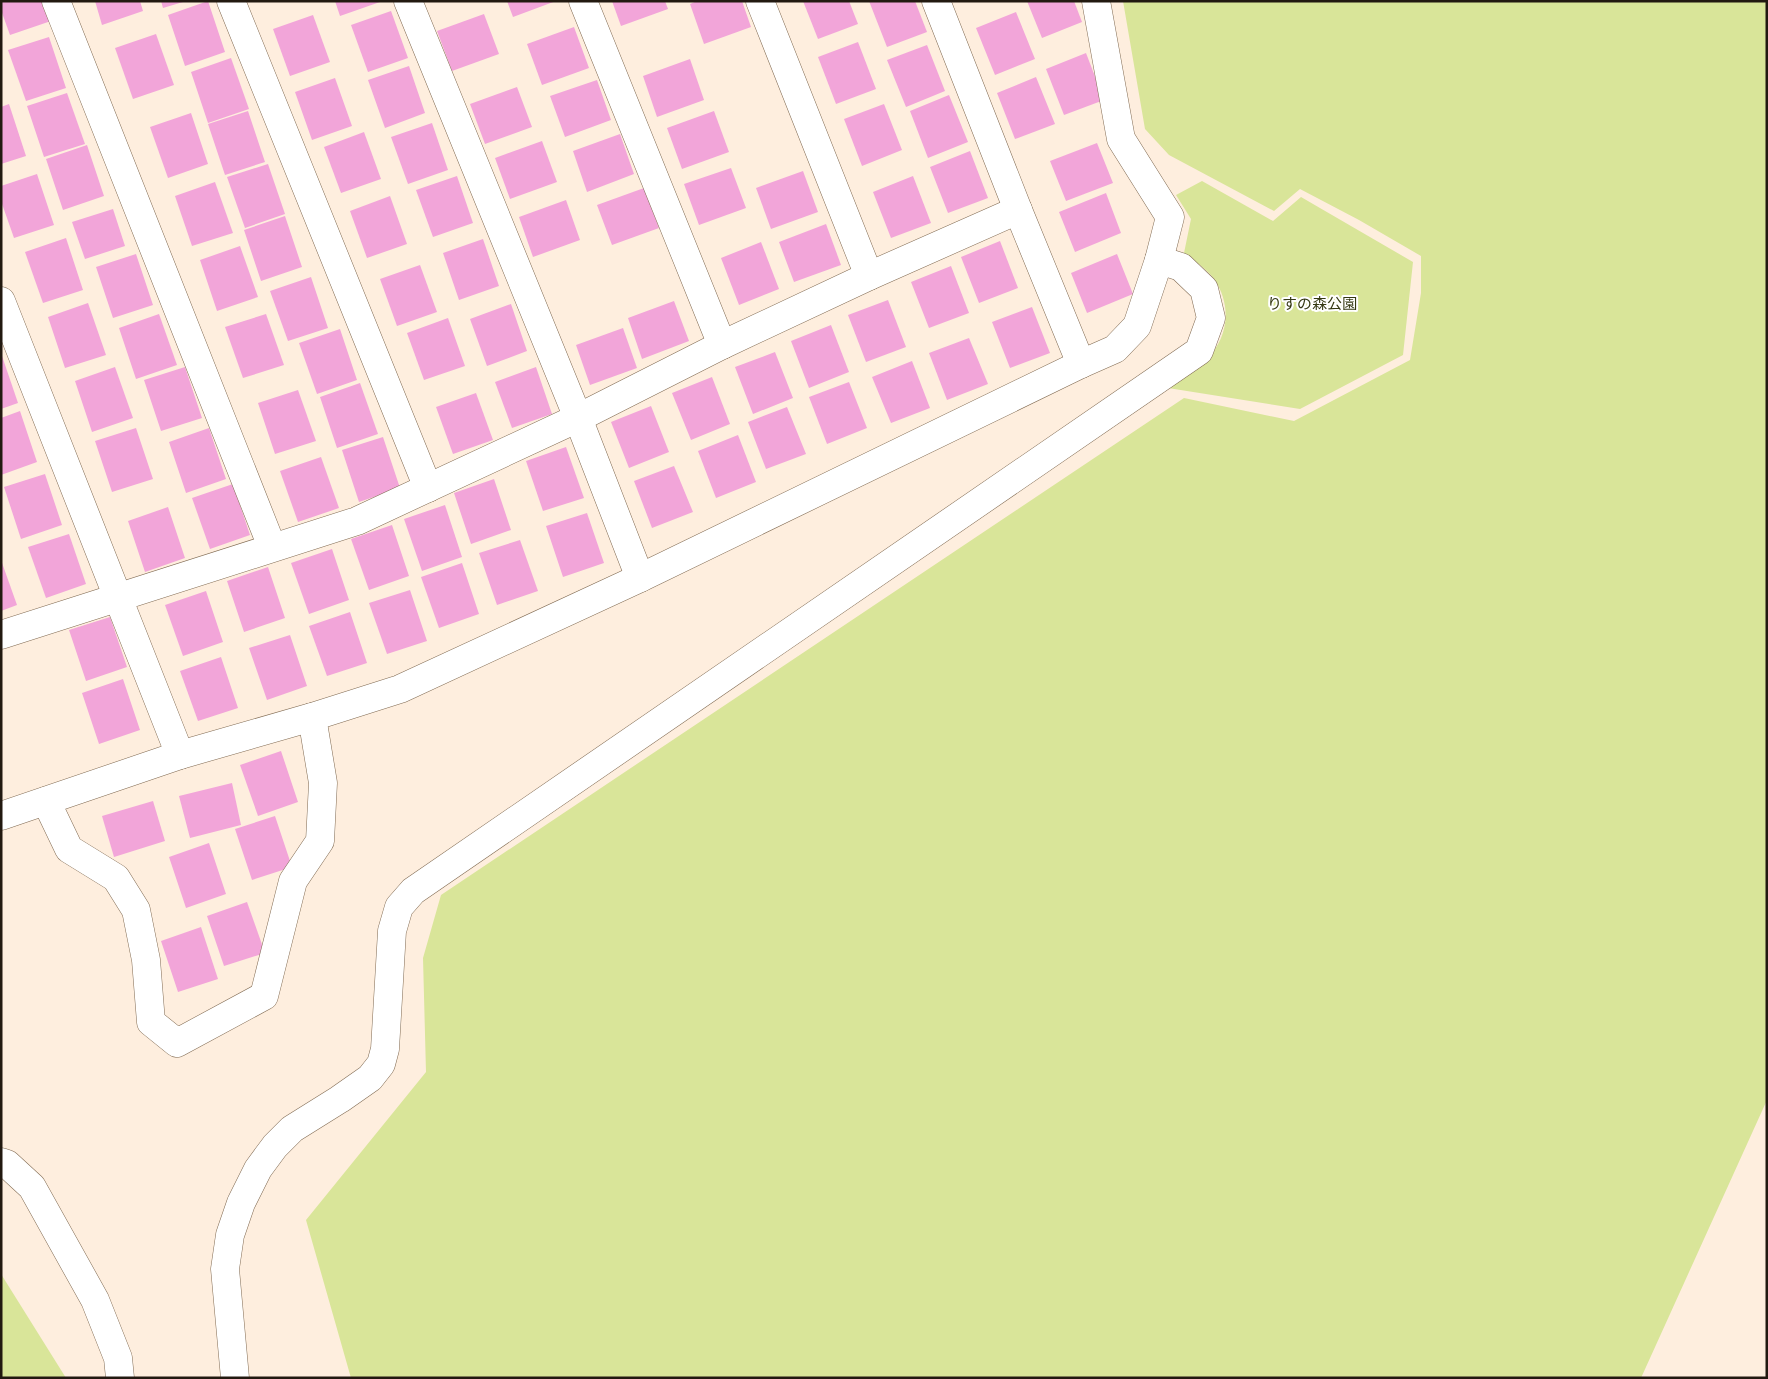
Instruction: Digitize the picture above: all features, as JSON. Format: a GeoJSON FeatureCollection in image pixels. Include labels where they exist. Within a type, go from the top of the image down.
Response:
{"type":"FeatureCollection","features":[{"type":"Feature","properties":{"kind":"street"},"geometry":{"type":"LineString","coordinates":[[56,1],[272,547]]}},
{"type":"Feature","properties":{"kind":"street"},"geometry":{"type":"LineString","coordinates":[[231,1],[428,488]]}},
{"type":"Feature","properties":{"kind":"street"},"geometry":{"type":"LineString","coordinates":[[408,1],[578,418],[640,578]]}},
{"type":"Feature","properties":{"kind":"street"},"geometry":{"type":"LineString","coordinates":[[583,1],[722,345]]}},
{"type":"Feature","properties":{"kind":"street"},"geometry":{"type":"LineString","coordinates":[[760,1],[869,276]]}},
{"type":"Feature","properties":{"kind":"street"},"geometry":{"type":"LineString","coordinates":[[936,1],[1081,364]]}},
{"type":"Feature","properties":{"kind":"street"},"geometry":{"type":"LineString","coordinates":[[1,816],[180,754],[312,717],[400,689],[640,578],[1115,349],[1137,326],[1159,260],[1170,216],[1121,139],[1096,1]]}},
{"type":"Feature","properties":{"kind":"street"},"geometry":{"type":"LineString","coordinates":[[1,635],[357,521],[578,418],[722,345],[869,276],[1018,210]]}},
{"type":"Feature","properties":{"kind":"street"},"geometry":{"type":"LineString","coordinates":[[235,1378],[225,1269],[230,1234],[241,1203],[258,1170],[275,1146],[292,1130],[370,1078],[381,1064],[385,1049],[392,931],[399,907],[413,891],[1199,351],[1211,318],[1204,289],[1180,267],[1159,260]]}},
{"type":"Feature","properties":{"kind":"street"},"geometry":{"type":"LineString","coordinates":[[1,301],[180,754]]}},
{"type":"Feature","properties":{"kind":"street"},"geometry":{"type":"LineString","coordinates":[[46,801],[69,849],[116,878],[136,910],[146,960],[151,1022],[177,1043],[264,996],[293,881],[320,841],[323,783],[312,717]]}},
{"type":"Feature","properties":{"kind":"street"},"geometry":{"type":"LineString","coordinates":[[1,1162],[7,1164],[32,1187],[95,1300],[118,1358],[120,1378]]}},
{"type":"Feature","properties":{"kind":"green space"},"geometry":{"type":"Polygon","coordinates":[[[1123,1],[1767,1],[1767,1100],[1641,1378],[351,1378],[306,1220],[426,1072],[423,958],[441,895],[1184,398],[1294,421],[1410,360],[1421,293],[1421,256],[1300,189],[1274,211],[1169,155],[1145,129],[1123,1]]]}},
{"type":"Feature","properties":{"kind":"green space","name":"りすの森公園"},"geometry":{"type":"Polygon","coordinates":[[[1202,181],[1273,221],[1301,197],[1413,262],[1403,355],[1300,409],[1168,388],[1202,364],[1214,351],[1223,331],[1225,321],[1224,299],[1214,279],[1204,268],[1184,253],[1191,219],[1176,195],[1202,181]]]}},
{"type":"Feature","properties":{"kind":"green space"},"geometry":{"type":"Polygon","coordinates":[[[1,1274],[66,1378],[1,1378],[1,1274]]]}},
{"type":"Feature","properties":{"kind":"building"},"geometry":{"type":"Polygon","coordinates":[[[1,1],[44,1],[51,21],[10,35],[1,10],[1,1]]]}},
{"type":"Feature","properties":{"kind":"building"},"geometry":{"type":"Polygon","coordinates":[[[95,1],[140,1],[143,11],[102,25],[95,1]]]}},
{"type":"Feature","properties":{"kind":"building"},"geometry":{"type":"Polygon","coordinates":[[[161,1],[183,1],[183,2],[163,8],[161,1]]]}},
{"type":"Feature","properties":{"kind":"building"},"geometry":{"type":"Polygon","coordinates":[[[208,1],[225,52],[185,66],[168,15],[208,1]]]}},
{"type":"Feature","properties":{"kind":"building"},"geometry":{"type":"Polygon","coordinates":[[[335,1],[379,1],[380,2],[340,16],[335,1]]]}},
{"type":"Feature","properties":{"kind":"building"},"geometry":{"type":"Polygon","coordinates":[[[507,1],[556,1],[513,17],[507,1]]]}},
{"type":"Feature","properties":{"kind":"building"},"geometry":{"type":"Polygon","coordinates":[[[612,1],[665,1],[668,9],[621,26],[612,1]]]}},
{"type":"Feature","properties":{"kind":"building"},"geometry":{"type":"Polygon","coordinates":[[[697,1],[742,1],[751,27],[704,44],[690,4],[697,1]]]}},
{"type":"Feature","properties":{"kind":"building"},"geometry":{"type":"Polygon","coordinates":[[[803,1],[849,1],[858,24],[818,39],[803,1]]]}},
{"type":"Feature","properties":{"kind":"building"},"geometry":{"type":"Polygon","coordinates":[[[869,1],[915,1],[927,32],[887,47],[869,1]]]}},
{"type":"Feature","properties":{"kind":"building"},"geometry":{"type":"Polygon","coordinates":[[[1027,1],[1074,1],[1082,22],[1042,38],[1027,1]]]}},
{"type":"Feature","properties":{"kind":"building"},"geometry":{"type":"Polygon","coordinates":[[[391,11],[408,58],[368,72],[351,25],[391,11]]]}},
{"type":"Feature","properties":{"kind":"building"},"geometry":{"type":"Polygon","coordinates":[[[1016,12],[1035,59],[995,75],[976,28],[1016,12]]]}},
{"type":"Feature","properties":{"kind":"building"},"geometry":{"type":"Polygon","coordinates":[[[484,14],[499,54],[452,71],[437,31],[484,14]]]}},
{"type":"Feature","properties":{"kind":"building"},"geometry":{"type":"Polygon","coordinates":[[[313,15],[330,62],[290,76],[273,29],[313,15]]]}},
{"type":"Feature","properties":{"kind":"building"},"geometry":{"type":"Polygon","coordinates":[[[574,27],[589,68],[542,85],[527,44],[574,27]]]}},
{"type":"Feature","properties":{"kind":"building"},"geometry":{"type":"Polygon","coordinates":[[[156,34],[174,85],[133,99],[115,48],[156,34]]]}},
{"type":"Feature","properties":{"kind":"building"},"geometry":{"type":"Polygon","coordinates":[[[49,37],[66,88],[26,101],[8,50],[49,37]]]}},
{"type":"Feature","properties":{"kind":"building"},"geometry":{"type":"Polygon","coordinates":[[[858,42],[876,89],[836,104],[818,57],[858,42]]]}},
{"type":"Feature","properties":{"kind":"building"},"geometry":{"type":"Polygon","coordinates":[[[927,45],[945,91],[906,107],[887,60],[927,45]]]}},
{"type":"Feature","properties":{"kind":"building"},"geometry":{"type":"Polygon","coordinates":[[[1086,53],[1104,100],[1064,115],[1046,69],[1086,53]]]}},
{"type":"Feature","properties":{"kind":"building"},"geometry":{"type":"Polygon","coordinates":[[[231,58],[249,109],[208,123],[191,72],[231,58]]]}},
{"type":"Feature","properties":{"kind":"building"},"geometry":{"type":"Polygon","coordinates":[[[690,59],[704,100],[657,117],[643,76],[690,59]]]}},
{"type":"Feature","properties":{"kind":"building"},"geometry":{"type":"Polygon","coordinates":[[[409,66],[425,113],[385,128],[368,80],[409,66]]]}},
{"type":"Feature","properties":{"kind":"building"},"geometry":{"type":"Polygon","coordinates":[[[1036,77],[1055,124],[1015,139],[997,93],[1036,77]]]}},
{"type":"Feature","properties":{"kind":"building"},"geometry":{"type":"Polygon","coordinates":[[[335,78],[352,126],[312,140],[295,92],[335,78]]]}},
{"type":"Feature","properties":{"kind":"building"},"geometry":{"type":"Polygon","coordinates":[[[597,80],[611,120],[565,137],[550,96],[597,80]]]}},
{"type":"Feature","properties":{"kind":"building"},"geometry":{"type":"Polygon","coordinates":[[[517,87],[532,127],[485,144],[470,104],[517,87]]]}},
{"type":"Feature","properties":{"kind":"building"},"geometry":{"type":"Polygon","coordinates":[[[67,93],[85,144],[44,157],[27,106],[67,93]]]}},
{"type":"Feature","properties":{"kind":"building"},"geometry":{"type":"Polygon","coordinates":[[[949,95],[968,142],[928,158],[910,111],[949,95]]]}},
{"type":"Feature","properties":{"kind":"building"},"geometry":{"type":"Polygon","coordinates":[[[9,104],[26,156],[1,164],[1,107],[9,104]]]}},
{"type":"Feature","properties":{"kind":"building"},"geometry":{"type":"Polygon","coordinates":[[[884,104],[902,150],[862,166],[844,119],[884,104]]]}},
{"type":"Feature","properties":{"kind":"building"},"geometry":{"type":"Polygon","coordinates":[[[248,111],[265,162],[225,175],[208,124],[248,111]]]}},
{"type":"Feature","properties":{"kind":"building"},"geometry":{"type":"Polygon","coordinates":[[[714,111],[729,152],[682,169],[667,128],[714,111]]]}},
{"type":"Feature","properties":{"kind":"building"},"geometry":{"type":"Polygon","coordinates":[[[191,113],[208,164],[168,178],[150,127],[191,113]]]}},
{"type":"Feature","properties":{"kind":"building"},"geometry":{"type":"Polygon","coordinates":[[[432,123],[448,170],[408,184],[391,137],[432,123]]]}},
{"type":"Feature","properties":{"kind":"building"},"geometry":{"type":"Polygon","coordinates":[[[364,132],[381,179],[341,193],[324,147],[364,132]]]}},
{"type":"Feature","properties":{"kind":"building"},"geometry":{"type":"Polygon","coordinates":[[[620,134],[634,174],[587,192],[573,151],[620,134]]]}},
{"type":"Feature","properties":{"kind":"building"},"geometry":{"type":"Polygon","coordinates":[[[542,141],[557,182],[510,199],[495,158],[542,141]]]}},
{"type":"Feature","properties":{"kind":"building"},"geometry":{"type":"Polygon","coordinates":[[[1097,143],[1113,183],[1066,201],[1050,161],[1097,143]]]}},
{"type":"Feature","properties":{"kind":"building"},"geometry":{"type":"Polygon","coordinates":[[[87,145],[104,196],[63,210],[46,159],[87,145]]]}},
{"type":"Feature","properties":{"kind":"building"},"geometry":{"type":"Polygon","coordinates":[[[970,151],[988,198],[948,213],[930,167],[970,151]]]}},
{"type":"Feature","properties":{"kind":"building"},"geometry":{"type":"Polygon","coordinates":[[[268,164],[285,214],[245,228],[227,177],[268,164]]]}},
{"type":"Feature","properties":{"kind":"building"},"geometry":{"type":"Polygon","coordinates":[[[731,168],[746,208],[699,225],[684,184],[731,168]]]}},
{"type":"Feature","properties":{"kind":"building"},"geometry":{"type":"Polygon","coordinates":[[[803,171],[818,212],[771,229],[756,188],[803,171]]]}},
{"type":"Feature","properties":{"kind":"building"},"geometry":{"type":"Polygon","coordinates":[[[37,174],[54,225],[14,238],[1,201],[1,186],[37,174]]]}},
{"type":"Feature","properties":{"kind":"building"},"geometry":{"type":"Polygon","coordinates":[[[457,176],[473,223],[433,237],[416,190],[457,176]]]}},
{"type":"Feature","properties":{"kind":"building"},"geometry":{"type":"Polygon","coordinates":[[[913,176],[931,223],[891,238],[873,192],[913,176]]]}},
{"type":"Feature","properties":{"kind":"building"},"geometry":{"type":"Polygon","coordinates":[[[215,182],[233,233],[192,246],[175,196],[215,182]]]}},
{"type":"Feature","properties":{"kind":"building"},"geometry":{"type":"Polygon","coordinates":[[[644,188],[659,228],[612,245],[597,205],[644,188]]]}},
{"type":"Feature","properties":{"kind":"building"},"geometry":{"type":"Polygon","coordinates":[[[1106,193],[1121,233],[1075,252],[1059,212],[1106,193]]]}},
{"type":"Feature","properties":{"kind":"building"},"geometry":{"type":"Polygon","coordinates":[[[390,196],[407,244],[367,258],[350,211],[390,196]]]}},
{"type":"Feature","properties":{"kind":"building"},"geometry":{"type":"Polygon","coordinates":[[[566,200],[580,240],[533,257],[519,217],[566,200]]]}},
{"type":"Feature","properties":{"kind":"building"},"geometry":{"type":"Polygon","coordinates":[[[113,209],[125,246],[85,259],[72,222],[113,209]]]}},
{"type":"Feature","properties":{"kind":"building"},"geometry":{"type":"Polygon","coordinates":[[[285,216],[302,267],[261,281],[244,230],[285,216]]]}},
{"type":"Feature","properties":{"kind":"building"},"geometry":{"type":"Polygon","coordinates":[[[826,224],[841,265],[794,282],[779,242],[826,224]]]}},
{"type":"Feature","properties":{"kind":"building"},"geometry":{"type":"Polygon","coordinates":[[[66,238],[83,290],[43,303],[25,252],[66,238]]]}},
{"type":"Feature","properties":{"kind":"building"},"geometry":{"type":"Polygon","coordinates":[[[483,239],[499,286],[459,300],[443,253],[483,239]]]}},
{"type":"Feature","properties":{"kind":"building"},"geometry":{"type":"Polygon","coordinates":[[[1000,241],[1018,288],[979,303],[961,257],[1000,241]]]}},
{"type":"Feature","properties":{"kind":"building"},"geometry":{"type":"Polygon","coordinates":[[[761,242],[779,289],[739,305],[721,258],[761,242]]]}},
{"type":"Feature","properties":{"kind":"building"},"geometry":{"type":"Polygon","coordinates":[[[240,246],[258,297],[217,311],[200,260],[240,246]]]}},
{"type":"Feature","properties":{"kind":"building"},"geometry":{"type":"Polygon","coordinates":[[[136,254],[153,305],[113,318],[96,267],[136,254]]]}},
{"type":"Feature","properties":{"kind":"building"},"geometry":{"type":"Polygon","coordinates":[[[1117,254],[1133,294],[1087,313],[1071,273],[1117,254]]]}},
{"type":"Feature","properties":{"kind":"building"},"geometry":{"type":"Polygon","coordinates":[[[420,265],[437,312],[397,326],[380,279],[420,265]]]}},
{"type":"Feature","properties":{"kind":"building"},"geometry":{"type":"Polygon","coordinates":[[[951,266],[969,313],[929,328],[911,282],[951,266]]]}},
{"type":"Feature","properties":{"kind":"building"},"geometry":{"type":"Polygon","coordinates":[[[311,277],[328,328],[288,341],[270,291],[311,277]]]}},
{"type":"Feature","properties":{"kind":"building"},"geometry":{"type":"Polygon","coordinates":[[[888,300],[906,347],[866,362],[848,315],[888,300]]]}},
{"type":"Feature","properties":{"kind":"building"},"geometry":{"type":"Polygon","coordinates":[[[674,301],[689,341],[642,359],[628,318],[674,301]]]}},
{"type":"Feature","properties":{"kind":"building"},"geometry":{"type":"Polygon","coordinates":[[[88,303],[106,355],[65,368],[48,317],[88,303]]]}},
{"type":"Feature","properties":{"kind":"building"},"geometry":{"type":"Polygon","coordinates":[[[511,304],[527,351],[487,366],[470,319],[511,304]]]}},
{"type":"Feature","properties":{"kind":"building"},"geometry":{"type":"Polygon","coordinates":[[[1032,307],[1050,353],[1010,368],[992,322],[1032,307]]]}},
{"type":"Feature","properties":{"kind":"building"},"geometry":{"type":"Polygon","coordinates":[[[159,314],[177,365],[136,379],[119,328],[159,314]]]}},
{"type":"Feature","properties":{"kind":"building"},"geometry":{"type":"Polygon","coordinates":[[[266,314],[284,365],[243,378],[225,327],[266,314]]]}},
{"type":"Feature","properties":{"kind":"building"},"geometry":{"type":"Polygon","coordinates":[[[448,318],[465,366],[424,380],[407,333],[448,318]]]}},
{"type":"Feature","properties":{"kind":"building"},"geometry":{"type":"Polygon","coordinates":[[[831,325],[849,372],[809,388],[791,341],[831,325]]]}},
{"type":"Feature","properties":{"kind":"building"},"geometry":{"type":"Polygon","coordinates":[[[623,328],[637,368],[590,385],[576,345],[623,328]]]}},
{"type":"Feature","properties":{"kind":"building"},"geometry":{"type":"Polygon","coordinates":[[[340,329],[357,380],[317,394],[299,343],[340,329]]]}},
{"type":"Feature","properties":{"kind":"building"},"geometry":{"type":"Polygon","coordinates":[[[969,338],[988,384],[947,400],[929,353],[969,338]]]}},
{"type":"Feature","properties":{"kind":"building"},"geometry":{"type":"Polygon","coordinates":[[[775,352],[793,398],[753,414],[735,367],[775,352]]]}},
{"type":"Feature","properties":{"kind":"building"},"geometry":{"type":"Polygon","coordinates":[[[1,353],[18,403],[1,409],[1,353]]]}},
{"type":"Feature","properties":{"kind":"building"},"geometry":{"type":"Polygon","coordinates":[[[912,361],[930,408],[891,423],[872,377],[912,361]]]}},
{"type":"Feature","properties":{"kind":"building"},"geometry":{"type":"Polygon","coordinates":[[[115,367],[133,418],[92,432],[75,381],[115,367]]]}},
{"type":"Feature","properties":{"kind":"building"},"geometry":{"type":"Polygon","coordinates":[[[185,367],[202,418],[161,431],[144,380],[185,367]]]}},
{"type":"Feature","properties":{"kind":"building"},"geometry":{"type":"Polygon","coordinates":[[[536,367],[552,414],[512,428],[495,382],[536,367]]]}},
{"type":"Feature","properties":{"kind":"building"},"geometry":{"type":"Polygon","coordinates":[[[712,377],[730,424],[691,440],[672,393],[712,377]]]}},
{"type":"Feature","properties":{"kind":"building"},"geometry":{"type":"Polygon","coordinates":[[[849,382],[867,428],[827,444],[809,397],[849,382]]]}},
{"type":"Feature","properties":{"kind":"building"},"geometry":{"type":"Polygon","coordinates":[[[360,383],[378,434],[337,448],[320,397],[360,383]]]}},
{"type":"Feature","properties":{"kind":"building"},"geometry":{"type":"Polygon","coordinates":[[[298,390],[316,441],[275,454],[258,403],[298,390]]]}},
{"type":"Feature","properties":{"kind":"building"},"geometry":{"type":"Polygon","coordinates":[[[476,393],[493,440],[453,454],[436,407],[476,393]]]}},
{"type":"Feature","properties":{"kind":"building"},"geometry":{"type":"Polygon","coordinates":[[[651,406],[669,452],[629,468],[611,422],[651,406]]]}},
{"type":"Feature","properties":{"kind":"building"},"geometry":{"type":"Polygon","coordinates":[[[787,407],[806,454],[766,469],[748,422],[787,407]]]}},
{"type":"Feature","properties":{"kind":"building"},"geometry":{"type":"Polygon","coordinates":[[[20,411],[37,462],[1,475],[1,418],[20,411]]]}},
{"type":"Feature","properties":{"kind":"building"},"geometry":{"type":"Polygon","coordinates":[[[136,428],[153,479],[112,492],[95,441],[136,428]]]}},
{"type":"Feature","properties":{"kind":"building"},"geometry":{"type":"Polygon","coordinates":[[[209,428],[226,479],[186,493],[169,442],[209,428]]]}},
{"type":"Feature","properties":{"kind":"building"},"geometry":{"type":"Polygon","coordinates":[[[738,435],[756,482],[716,498],[698,451],[738,435]]]}},
{"type":"Feature","properties":{"kind":"building"},"geometry":{"type":"Polygon","coordinates":[[[383,437],[400,488],[359,502],[342,450],[383,437]]]}},
{"type":"Feature","properties":{"kind":"building"},"geometry":{"type":"Polygon","coordinates":[[[566,447],[584,498],[543,511],[526,461],[566,447]]]}},
{"type":"Feature","properties":{"kind":"building"},"geometry":{"type":"Polygon","coordinates":[[[321,457],[339,508],[298,522],[280,471],[321,457]]]}},
{"type":"Feature","properties":{"kind":"building"},"geometry":{"type":"Polygon","coordinates":[[[674,466],[693,512],[652,528],[634,481],[674,466]]]}},
{"type":"Feature","properties":{"kind":"building"},"geometry":{"type":"Polygon","coordinates":[[[45,474],[62,525],[21,539],[4,487],[45,474]]]}},
{"type":"Feature","properties":{"kind":"building"},"geometry":{"type":"Polygon","coordinates":[[[494,479],[511,530],[471,544],[454,493],[494,479]]]}},
{"type":"Feature","properties":{"kind":"building"},"geometry":{"type":"Polygon","coordinates":[[[233,484],[250,535],[210,549],[192,498],[233,484]]]}},
{"type":"Feature","properties":{"kind":"building"},"geometry":{"type":"Polygon","coordinates":[[[445,505],[462,557],[422,571],[404,519],[445,505]]]}},
{"type":"Feature","properties":{"kind":"building"},"geometry":{"type":"Polygon","coordinates":[[[168,507],[185,558],[145,572],[128,521],[168,507]]]}},
{"type":"Feature","properties":{"kind":"building"},"geometry":{"type":"Polygon","coordinates":[[[587,513],[604,563],[563,577],[546,526],[587,513]]]}},
{"type":"Feature","properties":{"kind":"building"},"geometry":{"type":"Polygon","coordinates":[[[392,525],[409,576],[369,590],[351,539],[392,525]]]}},
{"type":"Feature","properties":{"kind":"building"},"geometry":{"type":"Polygon","coordinates":[[[69,534],[86,584],[46,598],[28,547],[69,534]]]}},
{"type":"Feature","properties":{"kind":"building"},"geometry":{"type":"Polygon","coordinates":[[[520,540],[538,591],[497,605],[479,553],[520,540]]]}},
{"type":"Feature","properties":{"kind":"building"},"geometry":{"type":"Polygon","coordinates":[[[332,549],[349,600],[309,614],[291,563],[332,549]]]}},
{"type":"Feature","properties":{"kind":"building"},"geometry":{"type":"Polygon","coordinates":[[[1,560],[17,605],[1,611],[1,560]]]}},
{"type":"Feature","properties":{"kind":"building"},"geometry":{"type":"Polygon","coordinates":[[[462,563],[479,614],[439,628],[421,577],[462,563]]]}},
{"type":"Feature","properties":{"kind":"building"},"geometry":{"type":"Polygon","coordinates":[[[268,567],[285,618],[244,632],[227,581],[268,567]]]}},
{"type":"Feature","properties":{"kind":"building"},"geometry":{"type":"Polygon","coordinates":[[[410,590],[427,641],[387,654],[369,603],[410,590]]]}},
{"type":"Feature","properties":{"kind":"building"},"geometry":{"type":"Polygon","coordinates":[[[206,591],[223,642],[183,656],[165,605],[206,591]]]}},
{"type":"Feature","properties":{"kind":"building"},"geometry":{"type":"Polygon","coordinates":[[[350,612],[367,663],[327,676],[309,626],[350,612]]]}},
{"type":"Feature","properties":{"kind":"building"},"geometry":{"type":"Polygon","coordinates":[[[110,617],[127,667],[86,681],[69,630],[110,617]]]}},
{"type":"Feature","properties":{"kind":"building"},"geometry":{"type":"Polygon","coordinates":[[[290,635],[307,686],[267,700],[249,648],[290,635]]]}},
{"type":"Feature","properties":{"kind":"building"},"geometry":{"type":"Polygon","coordinates":[[[221,657],[238,708],[198,721],[180,671],[221,657]]]}},
{"type":"Feature","properties":{"kind":"building"},"geometry":{"type":"Polygon","coordinates":[[[123,679],[140,730],[99,744],[82,693],[123,679]]]}},
{"type":"Feature","properties":{"kind":"building"},"geometry":{"type":"Polygon","coordinates":[[[281,751],[298,802],[258,816],[240,765],[281,751]]]}},
{"type":"Feature","properties":{"kind":"building"},"geometry":{"type":"Polygon","coordinates":[[[232,783],[241,825],[190,838],[179,796],[232,783]]]}},
{"type":"Feature","properties":{"kind":"building"},"geometry":{"type":"Polygon","coordinates":[[[153,801],[165,841],[114,857],[102,816],[153,801]]]}},
{"type":"Feature","properties":{"kind":"building"},"geometry":{"type":"Polygon","coordinates":[[[275,816],[292,867],[252,880],[235,829],[275,816]]]}},
{"type":"Feature","properties":{"kind":"building"},"geometry":{"type":"Polygon","coordinates":[[[209,843],[226,894],[186,908],[169,857],[209,843]]]}},
{"type":"Feature","properties":{"kind":"building"},"geometry":{"type":"Polygon","coordinates":[[[247,902],[265,953],[224,966],[207,916],[247,902]]]}},
{"type":"Feature","properties":{"kind":"building"},"geometry":{"type":"Polygon","coordinates":[[[201,927],[218,979],[178,992],[161,941],[201,927]]]}}]}
